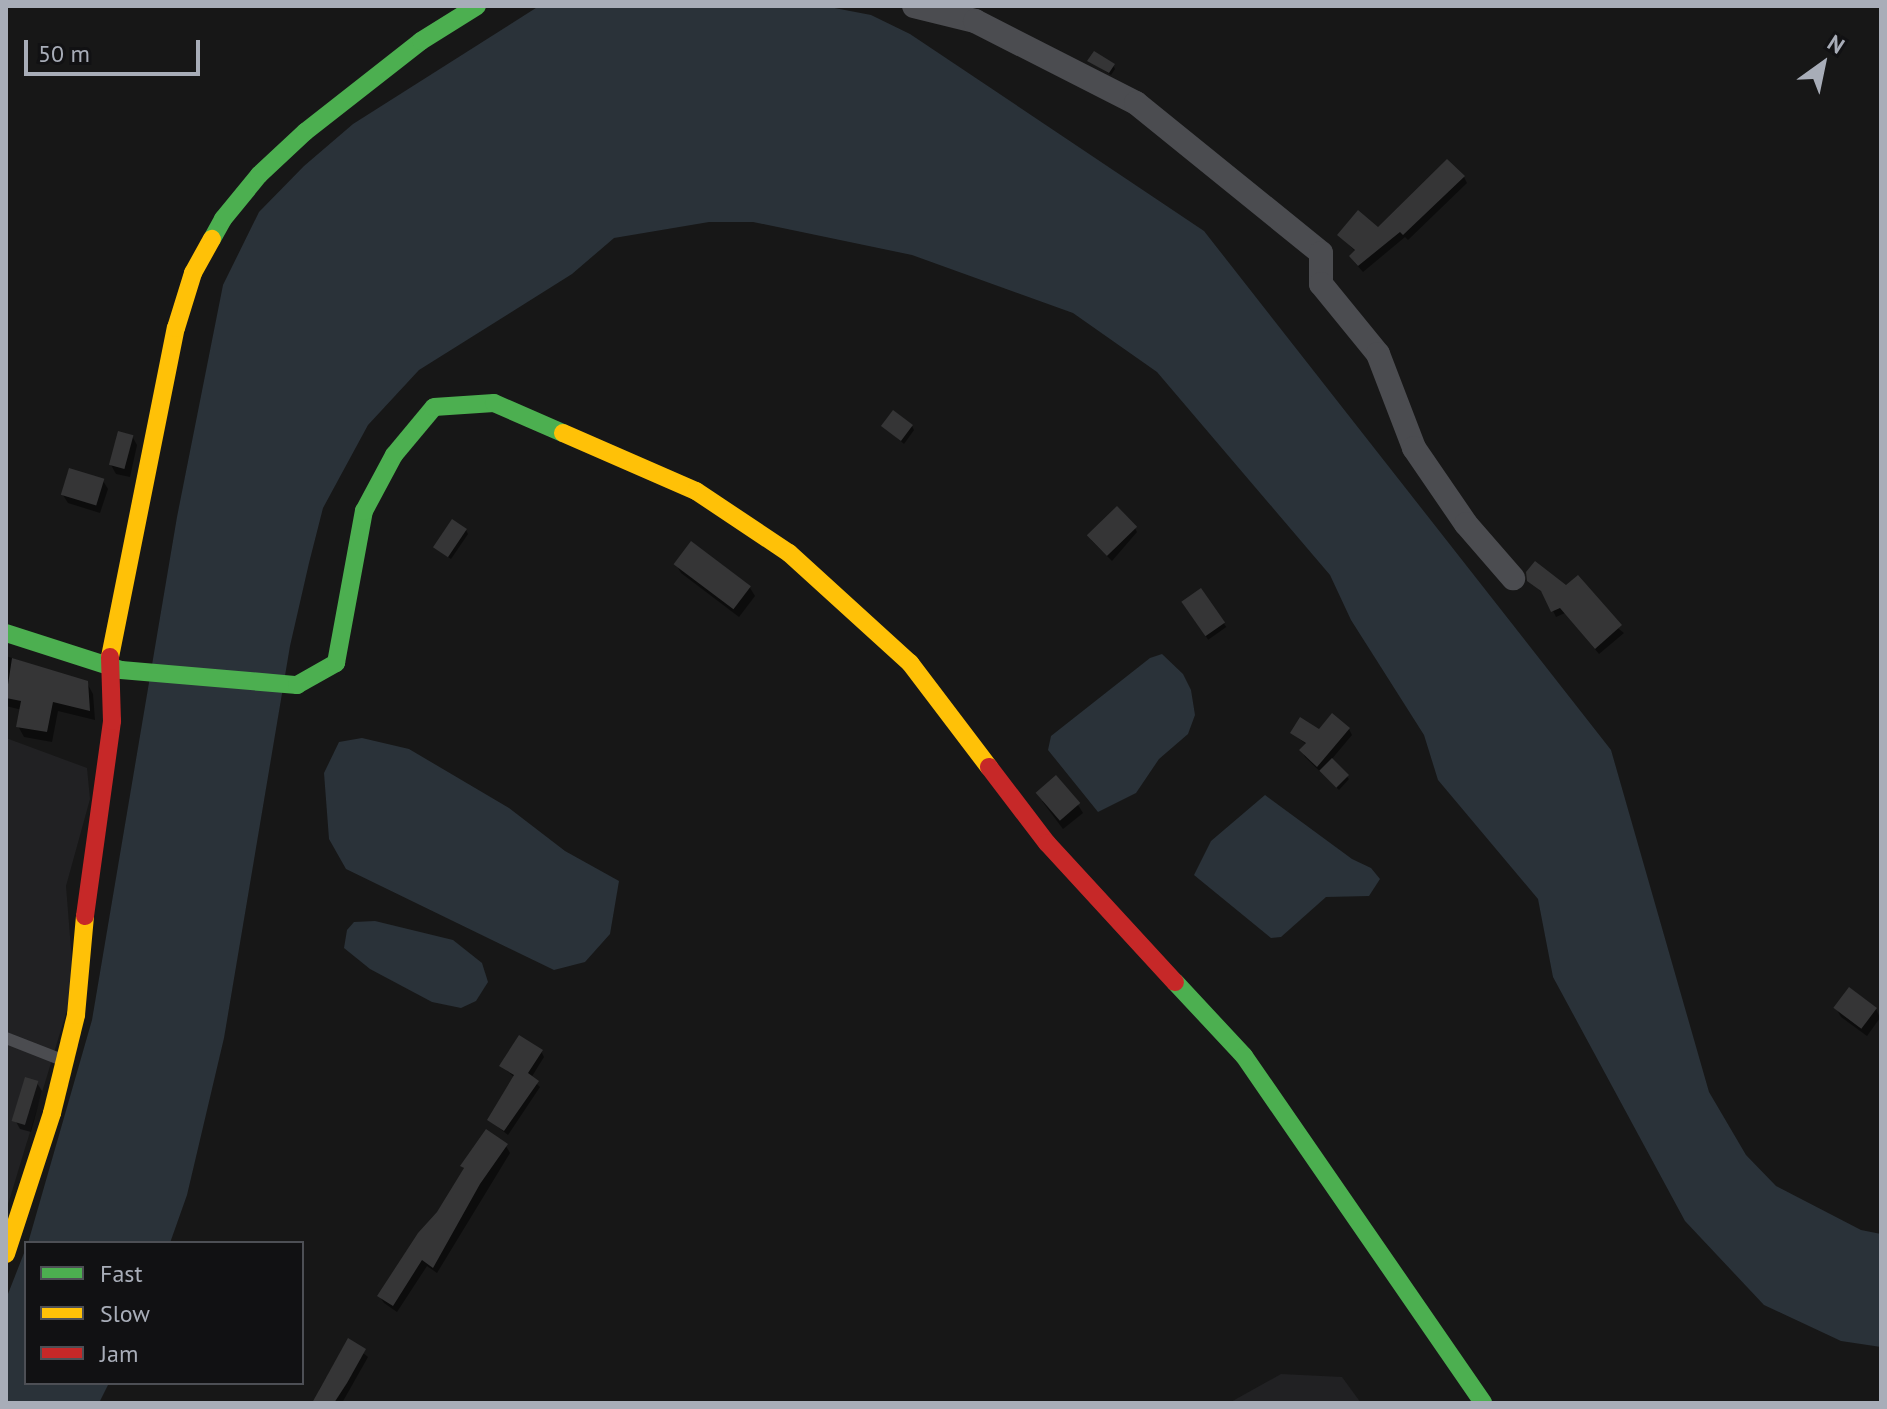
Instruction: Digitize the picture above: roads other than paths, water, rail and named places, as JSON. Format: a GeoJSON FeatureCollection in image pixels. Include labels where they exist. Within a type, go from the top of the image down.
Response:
{"type":"FeatureCollection","features":[{"type":"Feature","properties":{"kind":"street"},"geometry":{"type":"LineString","coordinates":[[6,1254],[48,1126],[76,1015],[91,858],[112,721],[115,667],[176,328],[193,273],[223,219],[259,175],[305,132],[421,41],[477,6]]}},
{"type":"Feature","properties":{"kind":"street"},"geometry":{"type":"LineString","coordinates":[[914,6],[975,21],[1136,103],[1321,253],[1321,284],[1378,354],[1414,448],[1466,524],[1513,578]]}},
{"type":"Feature","properties":{"kind":"street"},"geometry":{"type":"LineString","coordinates":[[6,633],[53,651],[115,667],[297,685],[336,663],[364,511],[394,455],[434,407],[494,403],[696,491],[789,553],[910,663],[1047,843],[1244,1056],[1483,1403]]}},
{"type":"Feature","properties":{"kind":"lane"},"geometry":{"type":"LineString","coordinates":[[6,1038],[65,1061]]}}]}
